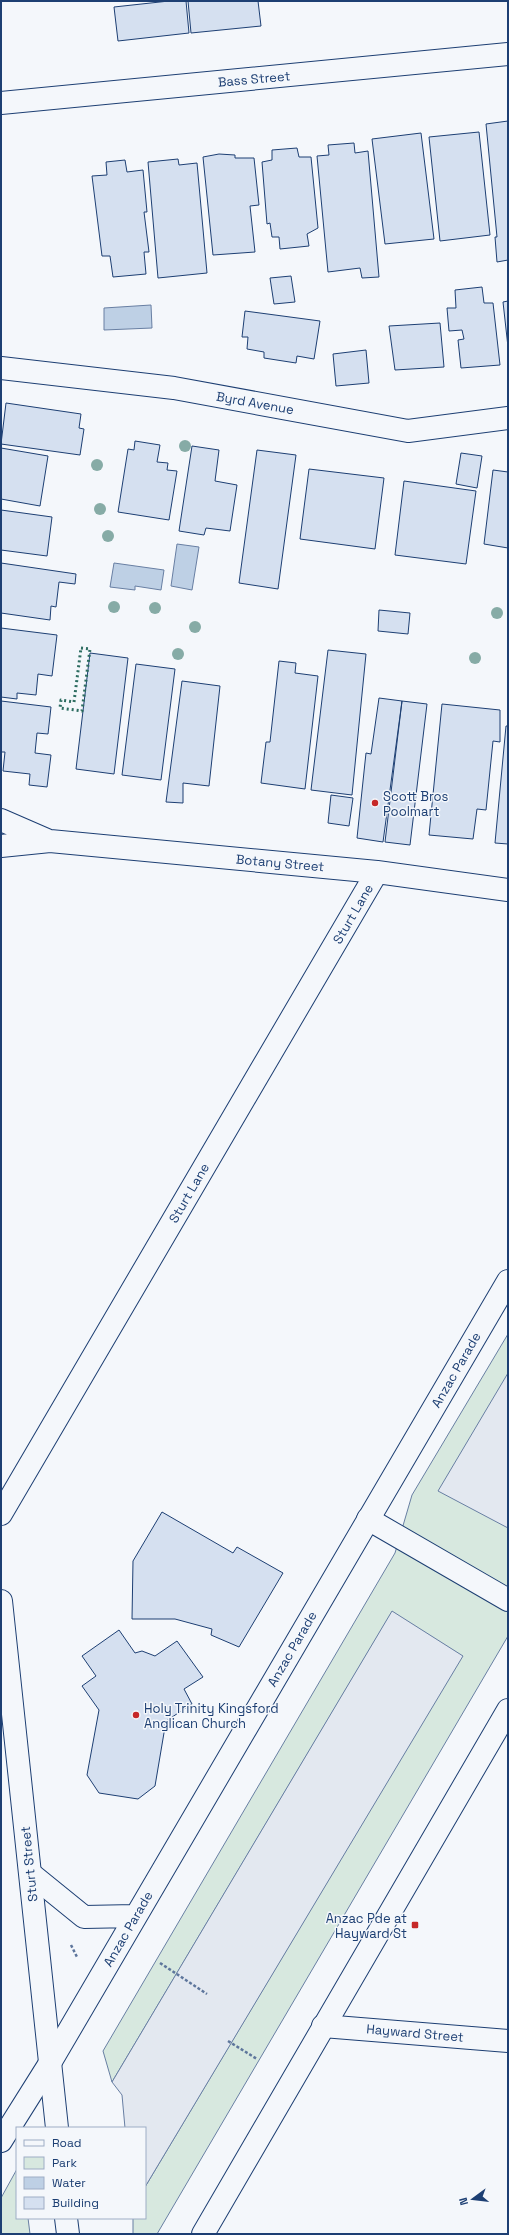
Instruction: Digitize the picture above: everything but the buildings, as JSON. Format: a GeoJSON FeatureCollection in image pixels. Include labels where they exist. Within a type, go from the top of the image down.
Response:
{"type":"FeatureCollection","features":[{"type":"Feature","properties":{"kind":"street","name":"Bass Street"},"geometry":{"type":"LineString","coordinates":[[1,103],[508,54]]}},
{"type":"Feature","properties":{"kind":"street","name":"Byrd Avenue"},"geometry":{"type":"LineString","coordinates":[[1,368],[174,388],[408,431],[508,418]]}},
{"type":"Feature","properties":{"kind":"street","name":"Botany Street"},"geometry":{"type":"LineString","coordinates":[[1,820],[50,841]]}},
{"type":"Feature","properties":{"kind":"street","name":"Botany Street"},"geometry":{"type":"LineString","coordinates":[[1,846],[50,841],[377,872],[508,890]]}},
{"type":"Feature","properties":{"kind":"street","name":"Sturt Lane"},"geometry":{"type":"LineString","coordinates":[[1,1514],[377,872]]}},
{"type":"Feature","properties":{"kind":"street","name":"Anzac Parade"},"geometry":{"type":"LineString","coordinates":[[1,2141],[50,2063],[508,1281]]}},
{"type":"Feature","properties":{"kind":"street"},"geometry":{"type":"LineString","coordinates":[[368,1519],[508,1600]]}},
{"type":"Feature","properties":{"kind":"street","name":"Sturt Street"},"geometry":{"type":"LineString","coordinates":[[1,1601],[57,2127]]}},
{"type":"Feature","properties":{"kind":"street"},"geometry":{"type":"LineString","coordinates":[[203,2234],[508,1710]]}},
{"type":"Feature","properties":{"kind":"street"},"geometry":{"type":"LineString","coordinates":[[30,1874],[84,1917],[135,1916]]}},
{"type":"Feature","properties":{"kind":"street","name":"Hayward Street"},"geometry":{"type":"LineString","coordinates":[[323,2026],[508,2041]]}},
{"type":"Feature","properties":{"kind":"street"},"geometry":{"type":"LineString","coordinates":[[66,2219],[68,2234]]}},
{"type":"Feature","properties":{"kind":"path"},"geometry":{"type":"LineString","coordinates":[[68,1950],[74,1940]]}},
{"type":"Feature","properties":{"kind":"path"},"geometry":{"type":"LineString","coordinates":[[71,1945],[78,1957]]}},
{"type":"Feature","properties":{"kind":"path"},"geometry":{"type":"LineString","coordinates":[[160,1963],[207,1994]]}},
{"type":"Feature","properties":{"kind":"path"},"geometry":{"type":"LineString","coordinates":[[228,2041],[257,2059]]}},
{"type":"Feature","properties":{"kind":"green space"},"geometry":{"type":"Polygon","coordinates":[[[508,1334],[508,1636],[157,2234],[133,2234],[133,2219],[146,2219],[146,2185],[462,1656],[392,1612],[112,2082],[103,2051],[395,1553],[412,1495],[508,1334]]]}},
{"type":"Feature","properties":{"kind":"green space"},"geometry":{"type":"Polygon","coordinates":[[[16,2171],[16,2219],[28,2219],[30,2234],[1,2234],[1,2198],[16,2171]]]}},
{"type":"Feature","properties":{"kind":"shaded area"},"geometry":{"type":"Polygon","coordinates":[[[508,1373],[508,1528],[438,1491],[508,1373]]]}},
{"type":"Feature","properties":{"kind":"shaded area"},"geometry":{"type":"Polygon","coordinates":[[[392,1611],[463,1656],[146,2185],[146,2127],[125,2127],[122,2095],[112,2082],[392,1611]]]}},
{"type":"Feature","properties":{"kind":"water"},"geometry":{"type":"Polygon","coordinates":[[[151,305],[152,328],[104,330],[104,308],[151,305]]]}},
{"type":"Feature","properties":{"kind":"water"},"geometry":{"type":"Polygon","coordinates":[[[177,544],[199,547],[192,590],[171,586],[177,544]]]}},
{"type":"Feature","properties":{"kind":"water"},"geometry":{"type":"Polygon","coordinates":[[[114,563],[164,570],[161,590],[135,586],[135,590],[110,587],[114,563]]]}},
{"type":"Feature","properties":{"kind":"hedge"},"geometry":{"type":"LineString","coordinates":[[81,648],[90,649],[82,711],[60,708],[61,700],[74,702],[81,648]]}},
{"type":"Feature","properties":{"kind":"place","name":"Scott Bros Poolmart"},"geometry":{"type":"Point","coordinates":[375,803]}},
{"type":"Feature","properties":{"kind":"place","name":"Holy Trinity Kingsford Anglican Church"},"geometry":{"type":"Point","coordinates":[136,1715]}},
{"type":"Feature","properties":{"kind":"place","name":"Anzac Pde at Hayward St"},"geometry":{"type":"Point","coordinates":[415,1925]}}]}
